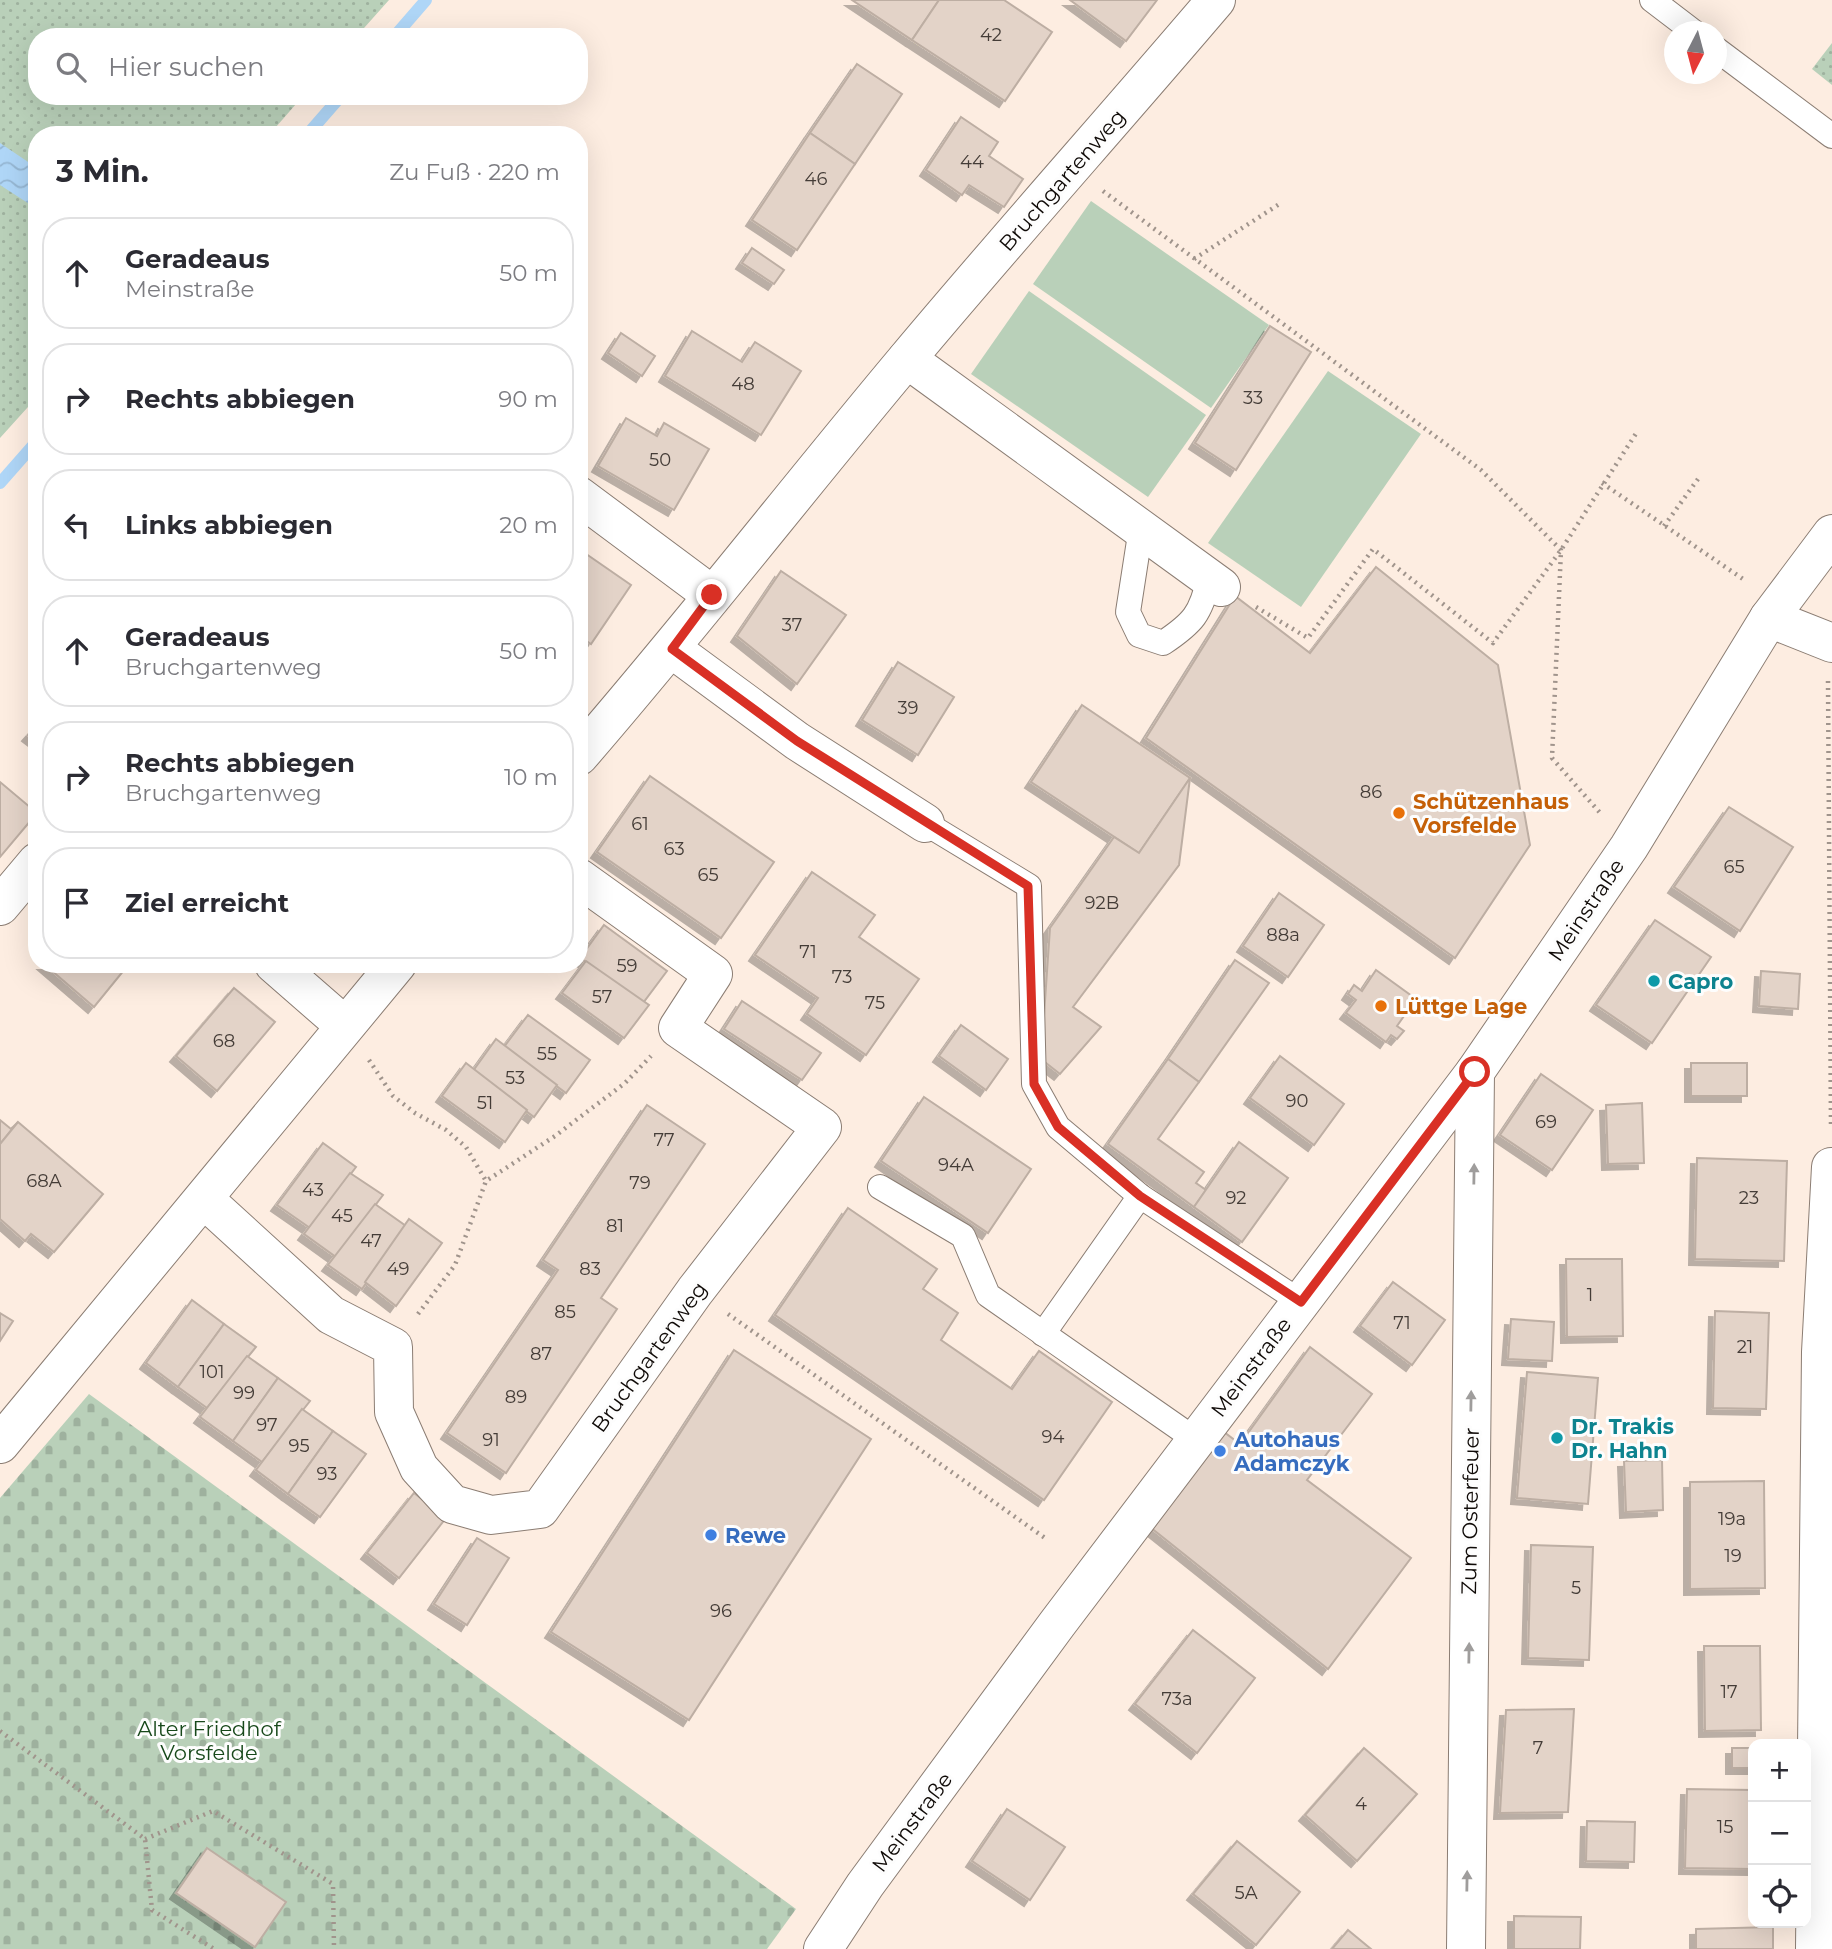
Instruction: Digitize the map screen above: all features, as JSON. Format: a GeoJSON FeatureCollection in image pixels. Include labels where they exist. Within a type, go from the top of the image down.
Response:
{"type":"FeatureCollection","features":[{"type":"Feature","properties":{"kind":"street","name":"Bruchgartenweg"},"geometry":{"type":"LineString","coordinates":[[588,746],[672,649],[712,595],[907,359],[1216,0]]}},
{"type":"Feature","properties":{"kind":"street"},"geometry":{"type":"LineString","coordinates":[[907,359],[1215,582]]}},
{"type":"Feature","properties":{"kind":"street"},"geometry":{"type":"LineString","coordinates":[[588,503],[712,595]]}},
{"type":"Feature","properties":{"kind":"street","name":"Meinstraße"},"geometry":{"type":"LineString","coordinates":[[823,1949],[865,1885],[1196,1440],[1475,1072],[1629,846],[1774,611],[1832,534]]}},
{"type":"Feature","properties":{"kind":"street"},"geometry":{"type":"LineString","coordinates":[[1774,611],[1830,642]]}},
{"type":"Feature","properties":{"kind":"street"},"geometry":{"type":"LineString","coordinates":[[672,649],[797,741],[925,823]]}},
{"type":"Feature","properties":{"kind":"street"},"geometry":{"type":"LineString","coordinates":[[0,906],[28,873]]}},
{"type":"Feature","properties":{"kind":"street"},"geometry":{"type":"LineString","coordinates":[[588,884],[713,974],[678,1028]]}},
{"type":"Feature","properties":{"kind":"street"},"geometry":{"type":"LineString","coordinates":[[284,973],[344,1025]]}},
{"type":"Feature","properties":{"kind":"street"},"geometry":{"type":"LineString","coordinates":[[3,1436],[205,1200],[344,1025],[389,973]]}},
{"type":"Feature","properties":{"kind":"street","name":"Bruchgartenweg"},"geometry":{"type":"LineString","coordinates":[[393,1348],[394,1412],[419,1468],[452,1504],[491,1515],[540,1509],[695,1291],[822,1127],[678,1028]]}},
{"type":"Feature","properties":{"kind":"street","name":"Zum Osterfeuer"},"geometry":{"type":"LineString","coordinates":[[1466,1949],[1475,1072]]}},
{"type":"Feature","properties":{"kind":"street"},"geometry":{"type":"LineString","coordinates":[[1815,1949],[1831,1167]]}},
{"type":"Feature","properties":{"kind":"street"},"geometry":{"type":"LineString","coordinates":[[205,1200],[331,1315],[393,1348]]}},
{"type":"Feature","properties":{"kind":"lane"},"geometry":{"type":"LineString","coordinates":[[1652,0],[1680,21]]}},
{"type":"Feature","properties":{"kind":"lane"},"geometry":{"type":"LineString","coordinates":[[1727,57],[1832,136]]}},
{"type":"Feature","properties":{"kind":"lane"},"geometry":{"type":"LineString","coordinates":[[1141,528],[1128,612],[1139,635],[1163,643],[1188,627],[1215,582]]}},
{"type":"Feature","properties":{"kind":"lane"},"geometry":{"type":"LineString","coordinates":[[925,823],[1028,886],[1034,1084],[1058,1127],[1140,1196],[1301,1302]]}},
{"type":"Feature","properties":{"kind":"lane"},"geometry":{"type":"LineString","coordinates":[[880,1186],[963,1236],[988,1295],[1196,1440]]}},
{"type":"Feature","properties":{"kind":"lane"},"geometry":{"type":"LineString","coordinates":[[1043,1334],[1140,1196]]}},
{"type":"Feature","properties":{"kind":"path"},"geometry":{"type":"LineString","coordinates":[[1073,168],[1481,470],[1561,550],[1552,758],[1629,846]]}},
{"type":"Feature","properties":{"kind":"path"},"geometry":{"type":"LineString","coordinates":[[1194,259],[1281,203]]}},
{"type":"Feature","properties":{"kind":"path"},"geometry":{"type":"LineString","coordinates":[[1215,582],[1308,638],[1373,549],[1493,643],[1561,550],[1637,432]]}},
{"type":"Feature","properties":{"kind":"path"},"geometry":{"type":"LineString","coordinates":[[1664,526],[1698,479]]}},
{"type":"Feature","properties":{"kind":"path"},"geometry":{"type":"LineString","coordinates":[[1602,483],[1664,526],[1774,611]]}},
{"type":"Feature","properties":{"kind":"path"},"geometry":{"type":"LineString","coordinates":[[1830,642],[1831,1167]]}},
{"type":"Feature","properties":{"kind":"path"},"geometry":{"type":"LineString","coordinates":[[344,1025],[393,1096],[466,1147],[486,1181]]}},
{"type":"Feature","properties":{"kind":"path"},"geometry":{"type":"LineString","coordinates":[[393,1348],[455,1265],[486,1181],[625,1083],[678,1028]]}},
{"type":"Feature","properties":{"kind":"path"},"geometry":{"type":"LineString","coordinates":[[695,1291],[1045,1538]]}},
{"type":"Feature","properties":{"kind":"path"},"geometry":{"type":"LineString","coordinates":[[0,1731],[145,1839],[152,1910],[214,1949]]}},
{"type":"Feature","properties":{"kind":"path"},"geometry":{"type":"LineString","coordinates":[[145,1839],[213,1811],[333,1884],[334,1949]]}},
{"type":"Feature","properties":{"kind":"green space"},"geometry":{"type":"Polygon","coordinates":[[[0,0],[389,0],[364,28],[28,28],[28,105],[295,105],[277,126],[28,126],[28,407],[0,438],[0,0]]]}},
{"type":"Feature","properties":{"kind":"green space"},"geometry":{"type":"Polygon","coordinates":[[[1832,43],[1832,85],[1812,69],[1832,43]]]}},
{"type":"Feature","properties":{"kind":"green space"},"geometry":{"type":"Polygon","coordinates":[[[1091,201],[1269,325],[1211,408],[1033,284],[1091,201]]]}},
{"type":"Feature","properties":{"kind":"green space"},"geometry":{"type":"Polygon","coordinates":[[[1029,291],[1206,415],[1148,497],[971,374],[1029,291]]]}},
{"type":"Feature","properties":{"kind":"green space"},"geometry":{"type":"Polygon","coordinates":[[[1328,371],[1421,434],[1301,607],[1208,543],[1328,371]]]}},
{"type":"Feature","properties":{"kind":"green space","name":"Alter Friedhof Vorsfelde"},"geometry":{"type":"Polygon","coordinates":[[[89,1394],[796,1909],[767,1949],[0,1949],[0,1498],[89,1394]]]}},
{"type":"Feature","properties":{"kind":"water"},"geometry":{"type":"Polygon","coordinates":[[[0,143],[28,162],[28,203],[0,185],[0,143]]]}},
{"type":"Feature","properties":{"kind":"building"},"geometry":{"type":"Polygon","coordinates":[[[852,0],[939,0],[912,40],[852,0]]]}},
{"type":"Feature","properties":{"kind":"building"},"geometry":{"type":"Polygon","coordinates":[[[939,0],[1004,0],[1052,32],[1005,101],[912,40],[939,0]]]}},
{"type":"Feature","properties":{"kind":"building"},"geometry":{"type":"Polygon","coordinates":[[[1070,0],[1157,0],[1126,41],[1070,0]]]}},
{"type":"Feature","properties":{"kind":"building"},"geometry":{"type":"Polygon","coordinates":[[[857,64],[902,94],[855,164],[810,133],[857,64]]]}},
{"type":"Feature","properties":{"kind":"building"},"geometry":{"type":"Polygon","coordinates":[[[961,117],[998,142],[989,156],[1023,179],[1004,207],[969,185],[962,195],[926,170],[961,117]]]}},
{"type":"Feature","properties":{"kind":"building"},"geometry":{"type":"Polygon","coordinates":[[[810,133],[855,164],[797,250],[752,220],[810,133]]]}},
{"type":"Feature","properties":{"kind":"building"},"geometry":{"type":"Polygon","coordinates":[[[752,248],[784,270],[774,284],[742,263],[752,248]]]}},
{"type":"Feature","properties":{"kind":"building"},"geometry":{"type":"Polygon","coordinates":[[[1270,326],[1311,352],[1236,470],[1195,443],[1270,326]]]}},
{"type":"Feature","properties":{"kind":"building"},"geometry":{"type":"Polygon","coordinates":[[[692,331],[742,362],[755,342],[801,371],[761,435],[665,376],[692,331]]]}},
{"type":"Feature","properties":{"kind":"building"},"geometry":{"type":"Polygon","coordinates":[[[621,333],[655,356],[642,376],[608,353],[621,333]]]}},
{"type":"Feature","properties":{"kind":"building"},"geometry":{"type":"Polygon","coordinates":[[[626,418],[657,436],[664,423],[709,449],[674,510],[598,466],[626,418]]]}},
{"type":"Feature","properties":{"kind":"building"},"geometry":{"type":"Polygon","coordinates":[[[588,555],[631,585],[591,644],[588,642],[588,555]]]}},
{"type":"Feature","properties":{"kind":"building"},"geometry":{"type":"Polygon","coordinates":[[[1376,567],[1498,665],[1530,845],[1455,958],[1146,738],[1235,596],[1310,653],[1376,567]]]}},
{"type":"Feature","properties":{"kind":"building"},"geometry":{"type":"Polygon","coordinates":[[[781,571],[846,615],[797,684],[737,636],[781,571]]]}},
{"type":"Feature","properties":{"kind":"building"},"geometry":{"type":"Polygon","coordinates":[[[898,662],[954,697],[918,755],[862,720],[898,662]]]}},
{"type":"Feature","properties":{"kind":"building"},"geometry":{"type":"Polygon","coordinates":[[[1082,705],[1190,778],[1139,853],[1031,782],[1082,705]]]}},
{"type":"Feature","properties":{"kind":"building"},"geometry":{"type":"Polygon","coordinates":[[[650,776],[774,862],[721,938],[597,852],[650,776]]]}},
{"type":"Feature","properties":{"kind":"building"},"geometry":{"type":"Polygon","coordinates":[[[1190,778],[1179,865],[1073,1007],[1101,1027],[1060,1074],[1041,1059],[1050,928],[1114,837],[1139,853],[1190,778]]]}},
{"type":"Feature","properties":{"kind":"building"},"geometry":{"type":"Polygon","coordinates":[[[0,782],[28,805],[28,824],[0,857],[0,782]]]}},
{"type":"Feature","properties":{"kind":"building"},"geometry":{"type":"Polygon","coordinates":[[[1729,807],[1793,847],[1740,931],[1674,887],[1729,807]]]}},
{"type":"Feature","properties":{"kind":"building"},"geometry":{"type":"Polygon","coordinates":[[[812,872],[875,915],[859,937],[919,979],[866,1055],[807,1014],[818,998],[755,955],[812,872]]]}},
{"type":"Feature","properties":{"kind":"building"},"geometry":{"type":"Polygon","coordinates":[[[1279,893],[1324,925],[1288,977],[1243,946],[1279,893]]]}},
{"type":"Feature","properties":{"kind":"building","name":"Capro"},"geometry":{"type":"Polygon","coordinates":[[[1655,920],[1711,957],[1652,1043],[1596,1005],[1655,920]]]}},
{"type":"Feature","properties":{"kind":"building"},"geometry":{"type":"Polygon","coordinates":[[[604,925],[667,971],[643,1003],[588,964],[588,947],[604,925]]]}},
{"type":"Feature","properties":{"kind":"building"},"geometry":{"type":"Polygon","coordinates":[[[1235,960],[1269,983],[1199,1082],[1168,1059],[1235,960]]]}},
{"type":"Feature","properties":{"kind":"building"},"geometry":{"type":"Polygon","coordinates":[[[588,962],[649,1005],[624,1038],[562,993],[577,973],[588,973],[588,962]]]}},
{"type":"Feature","properties":{"kind":"building","name":"Lüttge Lage"},"geometry":{"type":"Polygon","coordinates":[[[1376,970],[1416,999],[1397,1026],[1404,1031],[1397,1039],[1391,1035],[1386,1042],[1346,1013],[1356,1000],[1348,994],[1354,985],[1362,991],[1376,970]]]}},
{"type":"Feature","properties":{"kind":"building"},"geometry":{"type":"Polygon","coordinates":[[[1761,971],[1800,974],[1798,1009],[1759,1006],[1761,971]]]}},
{"type":"Feature","properties":{"kind":"building"},"geometry":{"type":"Polygon","coordinates":[[[54,973],[122,973],[94,1007],[54,973]]]}},
{"type":"Feature","properties":{"kind":"building"},"geometry":{"type":"Polygon","coordinates":[[[234,988],[275,1022],[217,1091],[176,1056],[234,988]]]}},
{"type":"Feature","properties":{"kind":"building"},"geometry":{"type":"Polygon","coordinates":[[[742,1001],[821,1053],[802,1080],[724,1029],[742,1001]]]}},
{"type":"Feature","properties":{"kind":"building"},"geometry":{"type":"Polygon","coordinates":[[[528,1015],[590,1060],[566,1093],[504,1047],[528,1015]]]}},
{"type":"Feature","properties":{"kind":"building"},"geometry":{"type":"Polygon","coordinates":[[[961,1025],[1008,1059],[986,1090],[939,1056],[961,1025]]]}},
{"type":"Feature","properties":{"kind":"building"},"geometry":{"type":"Polygon","coordinates":[[[496,1039],[557,1085],[534,1117],[473,1071],[496,1039]]]}},
{"type":"Feature","properties":{"kind":"building"},"geometry":{"type":"Polygon","coordinates":[[[1280,1056],[1344,1104],[1314,1145],[1250,1098],[1280,1056]]]}},
{"type":"Feature","properties":{"kind":"building"},"geometry":{"type":"Polygon","coordinates":[[[1168,1059],[1199,1082],[1158,1139],[1204,1172],[1196,1183],[1206,1190],[1194,1207],[1108,1144],[1168,1059]]]}},
{"type":"Feature","properties":{"kind":"building"},"geometry":{"type":"Polygon","coordinates":[[[466,1063],[527,1110],[505,1142],[442,1096],[466,1063]]]}},
{"type":"Feature","properties":{"kind":"building"},"geometry":{"type":"Polygon","coordinates":[[[1691,1063],[1747,1063],[1747,1096],[1691,1096],[1691,1063]]]}},
{"type":"Feature","properties":{"kind":"building"},"geometry":{"type":"Polygon","coordinates":[[[1541,1074],[1593,1110],[1552,1170],[1500,1135],[1541,1074]]]}},
{"type":"Feature","properties":{"kind":"building"},"geometry":{"type":"Polygon","coordinates":[[[924,1097],[1031,1169],[988,1233],[881,1161],[924,1097]]]}},
{"type":"Feature","properties":{"kind":"building"},"geometry":{"type":"Polygon","coordinates":[[[1642,1103],[1644,1163],[1608,1164],[1606,1105],[1642,1103]]]}},
{"type":"Feature","properties":{"kind":"building"},"geometry":{"type":"Polygon","coordinates":[[[647,1105],[705,1144],[601,1298],[617,1309],[506,1473],[447,1433],[558,1270],[543,1260],[647,1105]]]}},
{"type":"Feature","properties":{"kind":"building"},"geometry":{"type":"Polygon","coordinates":[[[0,1120],[11,1129],[18,1122],[0,1144],[0,1120]]]}},
{"type":"Feature","properties":{"kind":"building"},"geometry":{"type":"Polygon","coordinates":[[[18,1122],[103,1194],[54,1252],[31,1234],[25,1241],[0,1219],[0,1144],[18,1122]]]}},
{"type":"Feature","properties":{"kind":"building"},"geometry":{"type":"Polygon","coordinates":[[[1239,1142],[1288,1178],[1242,1242],[1194,1207],[1239,1142]]]}},
{"type":"Feature","properties":{"kind":"building"},"geometry":{"type":"Polygon","coordinates":[[[323,1143],[356,1167],[310,1228],[277,1205],[323,1143]]]}},
{"type":"Feature","properties":{"kind":"building"},"geometry":{"type":"Polygon","coordinates":[[[1697,1158],[1787,1161],[1784,1261],[1695,1259],[1697,1158]]]}},
{"type":"Feature","properties":{"kind":"building"},"geometry":{"type":"Polygon","coordinates":[[[350,1173],[383,1195],[336,1257],[304,1234],[350,1173]]]}},
{"type":"Feature","properties":{"kind":"building"},"geometry":{"type":"Polygon","coordinates":[[[375,1204],[406,1226],[362,1289],[328,1265],[375,1204]]]}},
{"type":"Feature","properties":{"kind":"building"},"geometry":{"type":"Polygon","coordinates":[[[848,1208],[937,1269],[923,1289],[958,1313],[941,1340],[1012,1389],[1039,1351],[1112,1402],[1044,1500],[775,1315],[848,1208]]]}},
{"type":"Feature","properties":{"kind":"building"},"geometry":{"type":"Polygon","coordinates":[[[409,1219],[442,1243],[396,1306],[365,1282],[409,1219]]]}},
{"type":"Feature","properties":{"kind":"building"},"geometry":{"type":"Polygon","coordinates":[[[1566,1259],[1622,1259],[1623,1336],[1567,1337],[1566,1259]]]}},
{"type":"Feature","properties":{"kind":"building"},"geometry":{"type":"Polygon","coordinates":[[[1393,1282],[1445,1320],[1412,1365],[1360,1326],[1393,1282]]]}},
{"type":"Feature","properties":{"kind":"building"},"geometry":{"type":"Polygon","coordinates":[[[192,1300],[224,1324],[178,1387],[146,1363],[192,1300]]]}},
{"type":"Feature","properties":{"kind":"building"},"geometry":{"type":"Polygon","coordinates":[[[1715,1311],[1769,1313],[1766,1409],[1713,1408],[1715,1311]]]}},
{"type":"Feature","properties":{"kind":"building"},"geometry":{"type":"Polygon","coordinates":[[[0,1313],[13,1321],[0,1341],[0,1313]]]}},
{"type":"Feature","properties":{"kind":"building"},"geometry":{"type":"Polygon","coordinates":[[[1511,1319],[1554,1322],[1552,1361],[1508,1359],[1511,1319]]]}},
{"type":"Feature","properties":{"kind":"building"},"geometry":{"type":"Polygon","coordinates":[[[224,1324],[256,1347],[207,1408],[178,1387],[224,1324]]]}},
{"type":"Feature","properties":{"kind":"building"},"geometry":{"type":"Polygon","coordinates":[[[1310,1347],[1372,1394],[1307,1480],[1411,1558],[1328,1669],[1150,1527],[1216,1426],[1240,1444],[1310,1347]]]}},
{"type":"Feature","properties":{"kind":"building","name":"Rewe"},"geometry":{"type":"Polygon","coordinates":[[[734,1350],[871,1439],[689,1720],[551,1632],[734,1350]]]}},
{"type":"Feature","properties":{"kind":"building"},"geometry":{"type":"Polygon","coordinates":[[[247,1356],[278,1378],[233,1441],[200,1417],[247,1356]]]}},
{"type":"Feature","properties":{"kind":"building","name":"Dr. Trakis Dr. Hahn"},"geometry":{"type":"Polygon","coordinates":[[[1527,1372],[1598,1378],[1588,1504],[1517,1498],[1527,1372]]]}},
{"type":"Feature","properties":{"kind":"building"},"geometry":{"type":"Polygon","coordinates":[[[278,1378],[310,1401],[262,1462],[233,1441],[278,1378]]]}},
{"type":"Feature","properties":{"kind":"building"},"geometry":{"type":"Polygon","coordinates":[[[302,1409],[333,1431],[288,1494],[256,1470],[302,1409]]]}},
{"type":"Feature","properties":{"kind":"building"},"geometry":{"type":"Polygon","coordinates":[[[333,1431],[366,1454],[320,1517],[288,1494],[333,1431]]]}},
{"type":"Feature","properties":{"kind":"building"},"geometry":{"type":"Polygon","coordinates":[[[1662,1460],[1663,1510],[1626,1512],[1624,1461],[1662,1460]]]}},
{"type":"Feature","properties":{"kind":"building"},"geometry":{"type":"Polygon","coordinates":[[[1764,1481],[1765,1588],[1690,1589],[1690,1482],[1764,1481]]]}},
{"type":"Feature","properties":{"kind":"building"},"geometry":{"type":"Polygon","coordinates":[[[414,1493],[446,1518],[399,1578],[367,1553],[414,1493]]]}},
{"type":"Feature","properties":{"kind":"building"},"geometry":{"type":"Polygon","coordinates":[[[477,1538],[509,1558],[467,1625],[434,1604],[477,1538]]]}},
{"type":"Feature","properties":{"kind":"building"},"geometry":{"type":"Polygon","coordinates":[[[1531,1545],[1593,1547],[1589,1660],[1528,1658],[1531,1545]]]}},
{"type":"Feature","properties":{"kind":"building"},"geometry":{"type":"Polygon","coordinates":[[[1193,1630],[1255,1678],[1197,1753],[1135,1704],[1193,1630]]]}},
{"type":"Feature","properties":{"kind":"building"},"geometry":{"type":"Polygon","coordinates":[[[1704,1646],[1760,1646],[1761,1730],[1705,1731],[1704,1646]]]}},
{"type":"Feature","properties":{"kind":"building"},"geometry":{"type":"Polygon","coordinates":[[[1574,1709],[1568,1812],[1500,1813],[1506,1710],[1574,1709]]]}},
{"type":"Feature","properties":{"kind":"building"},"geometry":{"type":"Polygon","coordinates":[[[1364,1748],[1417,1794],[1357,1861],[1305,1815],[1364,1748]]]}},
{"type":"Feature","properties":{"kind":"building"},"geometry":{"type":"Polygon","coordinates":[[[1732,1748],[1748,1748],[1748,1768],[1732,1768],[1732,1748]]]}},
{"type":"Feature","properties":{"kind":"building"},"geometry":{"type":"Polygon","coordinates":[[[1687,1789],[1748,1790],[1748,1869],[1685,1868],[1687,1789]]]}},
{"type":"Feature","properties":{"kind":"building"},"geometry":{"type":"Polygon","coordinates":[[[1007,1809],[1065,1847],[1030,1900],[972,1861],[1007,1809]]]}},
{"type":"Feature","properties":{"kind":"building"},"geometry":{"type":"Polygon","coordinates":[[[1587,1821],[1635,1822],[1634,1862],[1586,1861],[1587,1821]]]}},
{"type":"Feature","properties":{"kind":"building"},"geometry":{"type":"Polygon","coordinates":[[[1237,1841],[1300,1892],[1256,1945],[1193,1894],[1237,1841]]]}},
{"type":"Feature","properties":{"kind":"building"},"geometry":{"type":"Polygon","coordinates":[[[207,1848],[286,1902],[255,1947],[176,1893],[207,1848]]]}},
{"type":"Feature","properties":{"kind":"building"},"geometry":{"type":"Polygon","coordinates":[[[1514,1916],[1581,1917],[1580,1949],[1514,1949],[1514,1916]]]}},
{"type":"Feature","properties":{"kind":"building"},"geometry":{"type":"Polygon","coordinates":[[[1773,1928],[1773,1949],[1696,1949],[1696,1929],[1773,1928]]]}},
{"type":"Feature","properties":{"kind":"building"},"geometry":{"type":"Polygon","coordinates":[[[1348,1930],[1371,1949],[1332,1949],[1348,1930]]]}},
{"type":"Feature","properties":{"kind":"waterway"},"geometry":{"type":"LineString","coordinates":[[402,28],[426,0]]}},
{"type":"Feature","properties":{"kind":"waterway"},"geometry":{"type":"LineString","coordinates":[[315,126],[333,105]]}},
{"type":"Feature","properties":{"kind":"waterway"},"geometry":{"type":"LineString","coordinates":[[0,483],[28,451]]}},
{"type":"Feature","properties":{"kind":"place","name":"Schützenhaus Vorsfelde"},"geometry":{"type":"Point","coordinates":[1399,813]}},
{"type":"Feature","properties":{"kind":"place","name":"Capro"},"geometry":{"type":"Point","coordinates":[1654,981]}},
{"type":"Feature","properties":{"kind":"place","name":"Lüttge Lage"},"geometry":{"type":"Point","coordinates":[1381,1006]}},
{"type":"Feature","properties":{"kind":"place","name":"Dr. Trakis Dr. Hahn"},"geometry":{"type":"Point","coordinates":[1557,1438]}},
{"type":"Feature","properties":{"kind":"place","name":"Autohaus Adamczyk"},"geometry":{"type":"Point","coordinates":[1220,1451]}},
{"type":"Feature","properties":{"kind":"place","name":"Rewe"},"geometry":{"type":"Point","coordinates":[711,1535]}},
{"type":"Feature","properties":{"kind":"route"},"geometry":{"type":"LineString","coordinates":[[712,595],[672,649],[797,741],[1028,886],[1034,1084],[1058,1127],[1140,1196],[1301,1302],[1475,1072]]}}]}
